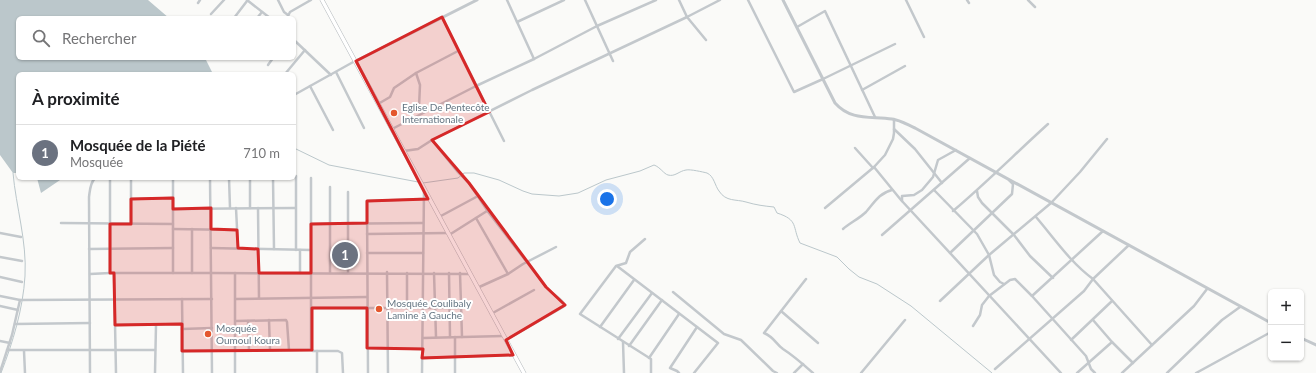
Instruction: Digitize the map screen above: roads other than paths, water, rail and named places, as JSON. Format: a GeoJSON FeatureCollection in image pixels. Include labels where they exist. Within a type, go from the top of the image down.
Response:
{"type":"FeatureCollection","features":[{"type":"Feature","properties":{"kind":"main road"},"geometry":{"type":"LineString","coordinates":[[323,0],[522,372]]}},
{"type":"Feature","properties":{"kind":"street"},"geometry":{"type":"LineString","coordinates":[[211,14],[224,0]]}},
{"type":"Feature","properties":{"kind":"street"},"geometry":{"type":"LineString","coordinates":[[235,16],[247,0],[267,16]]}},
{"type":"Feature","properties":{"kind":"street"},"geometry":{"type":"LineString","coordinates":[[278,0],[286,16]]}},
{"type":"Feature","properties":{"kind":"street"},"geometry":{"type":"LineString","coordinates":[[288,16],[290,12],[311,0]]}},
{"type":"Feature","properties":{"kind":"street"},"geometry":{"type":"LineString","coordinates":[[296,94],[356,61],[477,0]]}},
{"type":"Feature","properties":{"kind":"street"},"geometry":{"type":"LineString","coordinates":[[507,0],[534,59]]}},
{"type":"Feature","properties":{"kind":"street"},"geometry":{"type":"LineString","coordinates":[[517,22],[564,0]]}},
{"type":"Feature","properties":{"kind":"street"},"geometry":{"type":"LineString","coordinates":[[585,0],[613,61]]}},
{"type":"Feature","properties":{"kind":"street"},"geometry":{"type":"LineString","coordinates":[[392,129],[476,86],[534,59],[597,26],[656,0]]}},
{"type":"Feature","properties":{"kind":"street"},"geometry":{"type":"LineString","coordinates":[[679,0],[687,17],[706,40]]}},
{"type":"Feature","properties":{"kind":"street"},"geometry":{"type":"LineString","coordinates":[[404,151],[418,149],[432,140],[720,0]]}},
{"type":"Feature","properties":{"kind":"street"},"geometry":{"type":"LineString","coordinates":[[748,0],[794,92],[823,80],[895,44]]}},
{"type":"Feature","properties":{"kind":"street"},"geometry":{"type":"LineString","coordinates":[[783,0],[835,103],[845,112],[858,116],[894,119],[915,128],[1268,321]]}},
{"type":"Feature","properties":{"kind":"street"},"geometry":{"type":"LineString","coordinates":[[906,0],[924,37]]}},
{"type":"Feature","properties":{"kind":"street"},"geometry":{"type":"LineString","coordinates":[[967,0],[970,3]]}},
{"type":"Feature","properties":{"kind":"street"},"geometry":{"type":"LineString","coordinates":[[1028,0],[1034,7]]}},
{"type":"Feature","properties":{"kind":"street"},"geometry":{"type":"LineString","coordinates":[[796,27],[825,11],[875,117]]}},
{"type":"Feature","properties":{"kind":"street"},"geometry":{"type":"LineString","coordinates":[[259,16],[262,12]]}},
{"type":"Feature","properties":{"kind":"street"},"geometry":{"type":"LineString","coordinates":[[442,18],[504,141]]}},
{"type":"Feature","properties":{"kind":"street"},"geometry":{"type":"LineString","coordinates":[[296,42],[331,75]]}},
{"type":"Feature","properties":{"kind":"street"},"geometry":{"type":"LineString","coordinates":[[287,72],[305,50]]}},
{"type":"Feature","properties":{"kind":"street"},"geometry":{"type":"LineString","coordinates":[[378,104],[390,97],[394,88],[416,73],[458,51]]}},
{"type":"Feature","properties":{"kind":"street"},"geometry":{"type":"LineString","coordinates":[[268,65],[272,60]]}},
{"type":"Feature","properties":{"kind":"street"},"geometry":{"type":"LineString","coordinates":[[862,90],[905,66]]}},
{"type":"Feature","properties":{"kind":"street"},"geometry":{"type":"LineString","coordinates":[[336,72],[364,128]]}},
{"type":"Feature","properties":{"kind":"street"},"geometry":{"type":"LineString","coordinates":[[416,73],[420,85],[419,107]]}},
{"type":"Feature","properties":{"kind":"street"},"geometry":{"type":"LineString","coordinates":[[310,86],[333,130]]}},
{"type":"Feature","properties":{"kind":"street"},"geometry":{"type":"LineString","coordinates":[[825,208],[873,168],[885,155],[893,139],[894,119]]}},
{"type":"Feature","properties":{"kind":"street"},"geometry":{"type":"LineString","coordinates":[[953,211],[1048,124]]}},
{"type":"Feature","properties":{"kind":"street"},"geometry":{"type":"LineString","coordinates":[[894,128],[915,149],[942,183]]}},
{"type":"Feature","properties":{"kind":"street"},"geometry":{"type":"LineString","coordinates":[[940,302],[989,255],[1051,203],[1080,172],[1107,139]]}},
{"type":"Feature","properties":{"kind":"street"},"geometry":{"type":"LineString","coordinates":[[432,140],[457,171],[469,182],[487,211],[546,287],[564,302],[564,307],[506,340]]}},
{"type":"Feature","properties":{"kind":"street"},"geometry":{"type":"LineString","coordinates":[[855,148],[910,211],[1061,373]]}},
{"type":"Feature","properties":{"kind":"street"},"geometry":{"type":"LineString","coordinates":[[902,201],[902,196],[914,195],[922,190],[933,177],[938,160],[956,150]]}},
{"type":"Feature","properties":{"kind":"street"},"geometry":{"type":"LineString","coordinates":[[882,235],[970,158]]}},
{"type":"Feature","properties":{"kind":"street"},"geometry":{"type":"LineString","coordinates":[[311,178],[312,350]]}},
{"type":"Feature","properties":{"kind":"street"},"geometry":{"type":"LineString","coordinates":[[950,253],[993,214],[1012,194],[1013,184],[1007,178]]}},
{"type":"Feature","properties":{"kind":"street"},"geometry":{"type":"LineString","coordinates":[[90,373],[89,197],[90,187],[93,180]]}},
{"type":"Feature","properties":{"kind":"street"},"geometry":{"type":"LineString","coordinates":[[110,180],[110,248],[114,299],[116,373]]}},
{"type":"Feature","properties":{"kind":"street"},"geometry":{"type":"LineString","coordinates":[[131,180],[132,224]]}},
{"type":"Feature","properties":{"kind":"street"},"geometry":{"type":"LineString","coordinates":[[173,180],[173,273]]}},
{"type":"Feature","properties":{"kind":"street"},"geometry":{"type":"LineString","coordinates":[[210,180],[212,373]]}},
{"type":"Feature","properties":{"kind":"street"},"geometry":{"type":"LineString","coordinates":[[229,180],[230,208]]}},
{"type":"Feature","properties":{"kind":"street"},"geometry":{"type":"LineString","coordinates":[[250,180],[250,208]]}},
{"type":"Feature","properties":{"kind":"street"},"geometry":{"type":"LineString","coordinates":[[273,180],[274,249]]}},
{"type":"Feature","properties":{"kind":"street"},"geometry":{"type":"LineString","coordinates":[[296,180],[296,250]]}},
{"type":"Feature","properties":{"kind":"street"},"geometry":{"type":"LineString","coordinates":[[330,187],[330,273]]}},
{"type":"Feature","properties":{"kind":"street"},"geometry":{"type":"LineString","coordinates":[[422,373],[424,190]]}},
{"type":"Feature","properties":{"kind":"street"},"geometry":{"type":"LineString","coordinates":[[843,229],[866,212],[870,205],[884,192],[892,190]]}},
{"type":"Feature","properties":{"kind":"street"},"geometry":{"type":"LineString","coordinates":[[934,190],[977,234],[989,255],[994,275],[1004,284]]}},
{"type":"Feature","properties":{"kind":"street"},"geometry":{"type":"LineString","coordinates":[[976,190],[982,203],[1014,235],[1030,256],[1053,278]]}},
{"type":"Feature","properties":{"kind":"street"},"geometry":{"type":"LineString","coordinates":[[348,192],[348,273]]}},
{"type":"Feature","properties":{"kind":"street"},"geometry":{"type":"LineString","coordinates":[[438,217],[478,196]]}},
{"type":"Feature","properties":{"kind":"street"},"geometry":{"type":"LineString","coordinates":[[131,199],[173,198]]}},
{"type":"Feature","properties":{"kind":"street"},"geometry":{"type":"LineString","coordinates":[[368,373],[367,201],[424,199]]}},
{"type":"Feature","properties":{"kind":"street"},"geometry":{"type":"LineString","coordinates":[[236,208],[238,248]]}},
{"type":"Feature","properties":{"kind":"street"},"geometry":{"type":"LineString","coordinates":[[258,208],[259,298]]}},
{"type":"Feature","properties":{"kind":"street"},"geometry":{"type":"LineString","coordinates":[[173,209],[295,208]]}},
{"type":"Feature","properties":{"kind":"street"},"geometry":{"type":"LineString","coordinates":[[367,234],[448,234],[487,211]]}},
{"type":"Feature","properties":{"kind":"street"},"geometry":{"type":"LineString","coordinates":[[1036,217],[1072,260],[1093,279],[1152,345]]}},
{"type":"Feature","properties":{"kind":"street"},"geometry":{"type":"LineString","coordinates":[[476,218],[508,274]]}},
{"type":"Feature","properties":{"kind":"street"},"geometry":{"type":"LineString","coordinates":[[61,223],[173,224]]}},
{"type":"Feature","properties":{"kind":"street"},"geometry":{"type":"LineString","coordinates":[[311,224],[423,223]]}},
{"type":"Feature","properties":{"kind":"street"},"geometry":{"type":"LineString","coordinates":[[173,229],[237,230]]}},
{"type":"Feature","properties":{"kind":"street"},"geometry":{"type":"LineString","coordinates":[[192,229],[192,273]]}},
{"type":"Feature","properties":{"kind":"street"},"geometry":{"type":"LineString","coordinates":[[1032,296],[1103,231]]}},
{"type":"Feature","properties":{"kind":"street"},"geometry":{"type":"LineString","coordinates":[[0,233],[20,237]]}},
{"type":"Feature","properties":{"kind":"street"},"geometry":{"type":"LineString","coordinates":[[645,239],[630,252],[626,263],[616,266],[580,314],[649,358]]}},
{"type":"Feature","properties":{"kind":"street"},"geometry":{"type":"LineString","coordinates":[[995,369],[1084,291],[1093,279],[1129,245]]}},
{"type":"Feature","properties":{"kind":"street"},"geometry":{"type":"LineString","coordinates":[[478,288],[508,274],[523,264],[556,247]]}},
{"type":"Feature","properties":{"kind":"street"},"geometry":{"type":"LineString","coordinates":[[89,249],[173,248]]}},
{"type":"Feature","properties":{"kind":"street"},"geometry":{"type":"LineString","coordinates":[[211,248],[311,250]]}},
{"type":"Feature","properties":{"kind":"street"},"geometry":{"type":"LineString","coordinates":[[300,250],[300,273]]}},
{"type":"Feature","properties":{"kind":"street"},"geometry":{"type":"LineString","coordinates":[[367,253],[423,254]]}},
{"type":"Feature","properties":{"kind":"street"},"geometry":{"type":"LineString","coordinates":[[0,257],[22,261]]}},
{"type":"Feature","properties":{"kind":"street"},"geometry":{"type":"LineString","coordinates":[[616,266],[718,343],[694,373]]}},
{"type":"Feature","properties":{"kind":"street"},"geometry":{"type":"LineString","coordinates":[[90,274],[211,272],[387,272],[470,274]]}},
{"type":"Feature","properties":{"kind":"street"},"geometry":{"type":"LineString","coordinates":[[387,272],[388,373]]}},
{"type":"Feature","properties":{"kind":"street"},"geometry":{"type":"LineString","coordinates":[[235,273],[235,373]]}},
{"type":"Feature","properties":{"kind":"street"},"geometry":{"type":"LineString","coordinates":[[407,273],[408,308]]}},
{"type":"Feature","properties":{"kind":"street"},"geometry":{"type":"LineString","coordinates":[[434,273],[436,338]]}},
{"type":"Feature","properties":{"kind":"street"},"geometry":{"type":"LineString","coordinates":[[449,273],[450,337]]}},
{"type":"Feature","properties":{"kind":"street"},"geometry":{"type":"LineString","coordinates":[[460,273],[462,337]]}},
{"type":"Feature","properties":{"kind":"street"},"geometry":{"type":"LineString","coordinates":[[0,277],[22,282]]}},
{"type":"Feature","properties":{"kind":"street"},"geometry":{"type":"LineString","coordinates":[[806,279],[764,333],[773,337],[782,349],[789,352],[813,373]]}},
{"type":"Feature","properties":{"kind":"street"},"geometry":{"type":"LineString","coordinates":[[973,326],[980,315],[982,305],[989,296],[1010,280],[1015,279],[1086,356],[1091,369],[1095,373]]}},
{"type":"Feature","properties":{"kind":"street"},"geometry":{"type":"LineString","coordinates":[[600,327],[634,280]]}},
{"type":"Feature","properties":{"kind":"street"},"geometry":{"type":"LineString","coordinates":[[1122,373],[1194,306],[1207,288]]}},
{"type":"Feature","properties":{"kind":"street"},"geometry":{"type":"LineString","coordinates":[[491,314],[534,290]]}},
{"type":"Feature","properties":{"kind":"street"},"geometry":{"type":"LineString","coordinates":[[673,292],[724,334],[741,340],[773,371],[777,373]]}},
{"type":"Feature","properties":{"kind":"street"},"geometry":{"type":"LineString","coordinates":[[618,338],[652,293]]}},
{"type":"Feature","properties":{"kind":"street"},"geometry":{"type":"LineString","coordinates":[[0,296],[20,300],[212,299]]}},
{"type":"Feature","properties":{"kind":"street"},"geometry":{"type":"LineString","coordinates":[[236,299],[367,297]]}},
{"type":"Feature","properties":{"kind":"street"},"geometry":{"type":"LineString","coordinates":[[182,299],[183,373]]}},
{"type":"Feature","properties":{"kind":"street"},"geometry":{"type":"LineString","coordinates":[[0,372],[10,343],[20,300]]}},
{"type":"Feature","properties":{"kind":"street"},"geometry":{"type":"LineString","coordinates":[[630,346],[662,300]]}},
{"type":"Feature","properties":{"kind":"street"},"geometry":{"type":"LineString","coordinates":[[1071,340],[1112,302]]}},
{"type":"Feature","properties":{"kind":"street"},"geometry":{"type":"LineString","coordinates":[[0,306],[18,310]]}},
{"type":"Feature","properties":{"kind":"street"},"geometry":{"type":"LineString","coordinates":[[1167,373],[1222,320],[1240,307]]}},
{"type":"Feature","properties":{"kind":"street"},"geometry":{"type":"LineString","coordinates":[[312,308],[461,308]]}},
{"type":"Feature","properties":{"kind":"street"},"geometry":{"type":"LineString","coordinates":[[781,311],[818,343]]}},
{"type":"Feature","properties":{"kind":"street"},"geometry":{"type":"LineString","coordinates":[[650,373],[649,358],[679,314]]}},
{"type":"Feature","properties":{"kind":"street"},"geometry":{"type":"LineString","coordinates":[[269,320],[270,350]]}},
{"type":"Feature","properties":{"kind":"street"},"geometry":{"type":"LineString","coordinates":[[236,321],[286,320],[289,350]]}},
{"type":"Feature","properties":{"kind":"street"},"geometry":{"type":"LineString","coordinates":[[862,373],[905,320]]}},
{"type":"Feature","properties":{"kind":"street"},"geometry":{"type":"LineString","coordinates":[[1093,320],[1133,363]]}},
{"type":"Feature","properties":{"kind":"street"},"geometry":{"type":"LineString","coordinates":[[248,321],[249,350]]}},
{"type":"Feature","properties":{"kind":"street"},"geometry":{"type":"LineString","coordinates":[[15,324],[90,323]]}},
{"type":"Feature","properties":{"kind":"street"},"geometry":{"type":"LineString","coordinates":[[115,325],[182,324]]}},
{"type":"Feature","properties":{"kind":"street"},"geometry":{"type":"LineString","coordinates":[[155,373],[156,325]]}},
{"type":"Feature","properties":{"kind":"street"},"geometry":{"type":"LineString","coordinates":[[679,373],[678,371],[670,368],[697,327]]}},
{"type":"Feature","properties":{"kind":"street"},"geometry":{"type":"LineString","coordinates":[[182,329],[212,328]]}},
{"type":"Feature","properties":{"kind":"street"},"geometry":{"type":"LineString","coordinates":[[1196,373],[1268,334]]}},
{"type":"Feature","properties":{"kind":"street"},"geometry":{"type":"LineString","coordinates":[[423,338],[503,336]]}},
{"type":"Feature","properties":{"kind":"street"},"geometry":{"type":"LineString","coordinates":[[455,337],[455,373]]}},
{"type":"Feature","properties":{"kind":"street"},"geometry":{"type":"LineString","coordinates":[[1304,339],[1316,345]]}},
{"type":"Feature","properties":{"kind":"street"},"geometry":{"type":"LineString","coordinates":[[0,341],[10,343]]}},
{"type":"Feature","properties":{"kind":"street"},"geometry":{"type":"LineString","coordinates":[[623,342],[624,373]]}},
{"type":"Feature","properties":{"kind":"street"},"geometry":{"type":"LineString","coordinates":[[1077,373],[1112,342]]}},
{"type":"Feature","properties":{"kind":"street"},"geometry":{"type":"LineString","coordinates":[[368,348],[423,349]]}},
{"type":"Feature","properties":{"kind":"street"},"geometry":{"type":"LineString","coordinates":[[7,350],[155,350]]}},
{"type":"Feature","properties":{"kind":"street"},"geometry":{"type":"LineString","coordinates":[[24,350],[25,373]]}},
{"type":"Feature","properties":{"kind":"street"},"geometry":{"type":"LineString","coordinates":[[182,351],[338,351],[342,353],[343,373]]}},
{"type":"Feature","properties":{"kind":"street"},"geometry":{"type":"LineString","coordinates":[[317,351],[317,373]]}},
{"type":"Feature","properties":{"kind":"street"},"geometry":{"type":"LineString","coordinates":[[422,358],[513,355]]}},
{"type":"Feature","properties":{"kind":"street"},"geometry":{"type":"LineString","coordinates":[[794,373],[803,364]]}},
{"type":"Feature","properties":{"kind":"waterway"},"geometry":{"type":"LineString","coordinates":[[296,149],[329,165],[418,182]]}},
{"type":"Feature","properties":{"kind":"waterway"},"geometry":{"type":"LineString","coordinates":[[423,183],[458,178],[464,173],[474,173],[499,180],[532,194],[559,196],[578,193],[606,180],[640,171],[654,165],[666,174],[670,175],[675,175],[688,170],[707,173],[711,176],[722,195],[728,199],[774,207],[777,213],[789,218],[792,221],[800,243],[837,257],[859,277],[877,284],[911,306],[992,373]]}},
{"type":"Feature","properties":{"kind":"waterway"},"geometry":{"type":"LineString","coordinates":[[1,373],[17,325],[25,276],[23,237],[13,173]]}},
{"type":"Feature","properties":{"kind":"place","name":"Eglise De Pentecôte Internationale"},"geometry":{"type":"Point","coordinates":[394,113]}},
{"type":"Feature","properties":{"kind":"place","name":"Mosquée de la Piété"},"geometry":{"type":"Point","coordinates":[345,255]}},
{"type":"Feature","properties":{"kind":"place","name":"Mosquée Coulibaly Lamine à Gauche"},"geometry":{"type":"Point","coordinates":[379,309]}},
{"type":"Feature","properties":{"kind":"place","name":"Mosquée Oumoul Koura"},"geometry":{"type":"Point","coordinates":[208,334]}}]}
